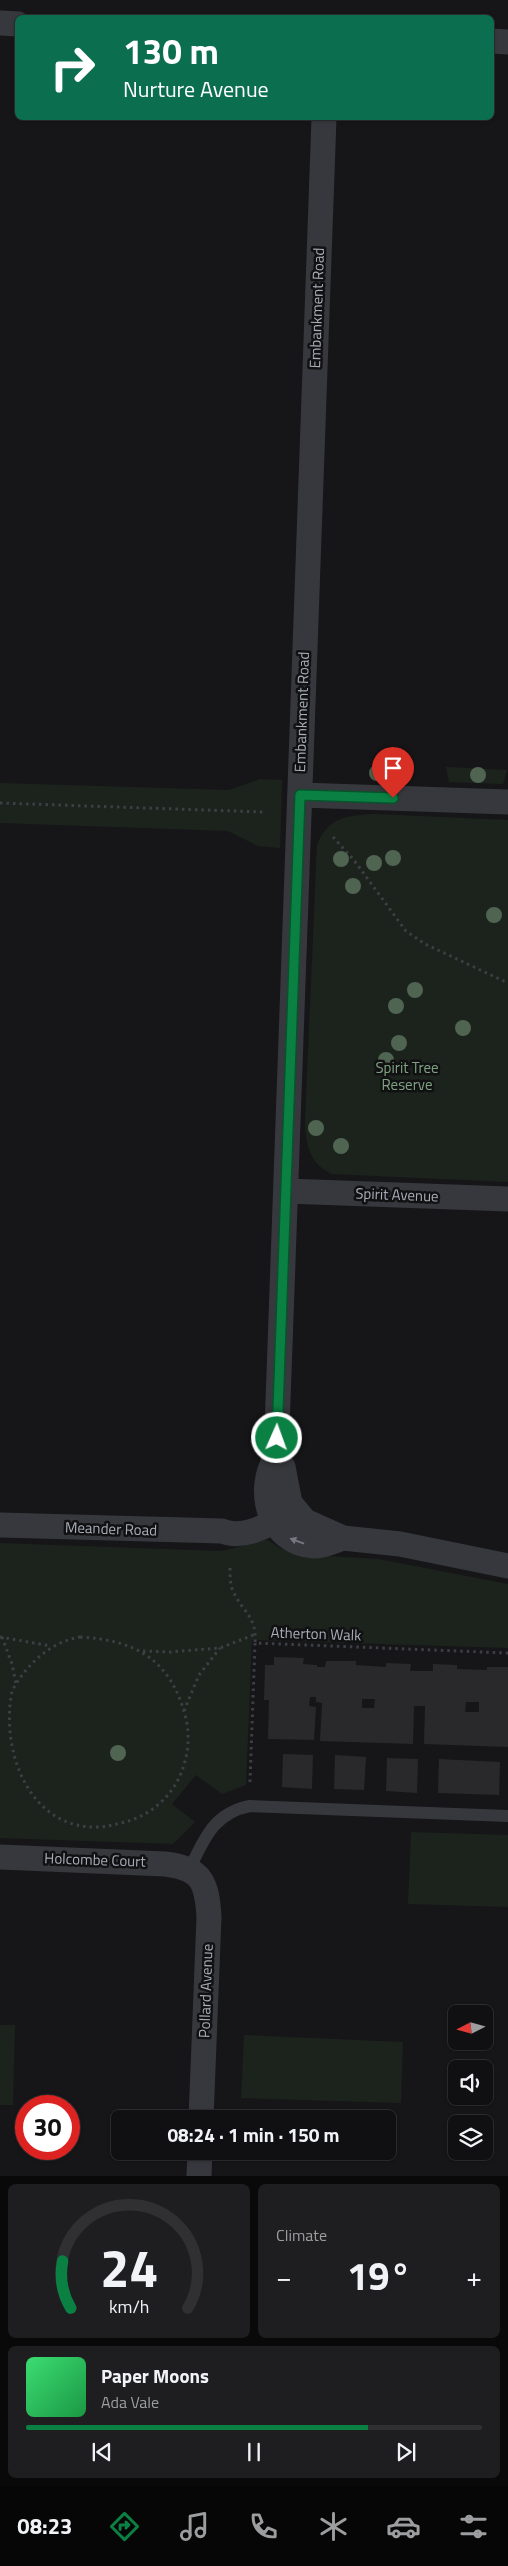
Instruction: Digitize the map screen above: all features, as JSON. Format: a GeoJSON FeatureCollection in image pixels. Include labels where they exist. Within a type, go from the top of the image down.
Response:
{"type":"FeatureCollection","features":[{"type":"Feature","properties":{"kind":"street"},"geometry":{"type":"LineString","coordinates":[[0,23],[15,24]]}},
{"type":"Feature","properties":{"kind":"street"},"geometry":{"type":"LineString","coordinates":[[494,41],[508,42]]}},
{"type":"Feature","properties":{"kind":"street","name":"Embankment Road"},"geometry":{"type":"LineString","coordinates":[[281,1509],[283,1467],[276,1457],[324,120]]}},
{"type":"Feature","properties":{"kind":"street"},"geometry":{"type":"LineString","coordinates":[[300,795],[508,802]]}},
{"type":"Feature","properties":{"kind":"street","name":"Spirit Avenue"},"geometry":{"type":"LineString","coordinates":[[286,1191],[508,1199]]}},
{"type":"Feature","properties":{"kind":"street"},"geometry":{"type":"LineString","coordinates":[[281,1509],[287,1538],[298,1543],[315,1546],[343,1538],[400,1544],[508,1566]]}},
{"type":"Feature","properties":{"kind":"street","name":"Meander Road"},"geometry":{"type":"LineString","coordinates":[[0,1525],[222,1531],[241,1534],[281,1509]]}},
{"type":"Feature","properties":{"kind":"street","name":"Holcombe Court"},"geometry":{"type":"LineString","coordinates":[[0,1857],[148,1862],[178,1865],[189,1870]]}},
{"type":"Feature","properties":{"kind":"street","name":"Pollard Avenue"},"geometry":{"type":"LineString","coordinates":[[189,1870],[204,1883],[209,1917],[201,2110]]}},
{"type":"Feature","properties":{"kind":"street"},"geometry":{"type":"LineString","coordinates":[[199,2176],[200,2160]]}},
{"type":"Feature","properties":{"kind":"lane"},"geometry":{"type":"LineString","coordinates":[[189,1870],[208,1834],[221,1818],[234,1809],[250,1806],[508,1816]]}},
{"type":"Feature","properties":{"kind":"path"},"geometry":{"type":"LineString","coordinates":[[0,803],[263,812]]}},
{"type":"Feature","properties":{"kind":"path"},"geometry":{"type":"LineString","coordinates":[[333,837],[353,859],[406,931],[432,948],[508,983]]}},
{"type":"Feature","properties":{"kind":"path"},"geometry":{"type":"LineString","coordinates":[[230,1568],[232,1589],[253,1619],[256,1634],[255,1643]]}},
{"type":"Feature","properties":{"kind":"path"},"geometry":{"type":"LineString","coordinates":[[142,1651],[170,1652],[220,1648],[256,1634]]}},
{"type":"Feature","properties":{"kind":"path"},"geometry":{"type":"LineString","coordinates":[[1,1637],[51,1646]]}},
{"type":"Feature","properties":{"kind":"path"},"geometry":{"type":"LineString","coordinates":[[1,1637],[12,1664],[16,1684]]}},
{"type":"Feature","properties":{"kind":"path"},"geometry":{"type":"LineString","coordinates":[[4,1717],[16,1684],[51,1646],[67,1639],[80,1637],[116,1641],[142,1651],[157,1662],[166,1673],[184,1711],[189,1743],[182,1769],[168,1794],[148,1812],[133,1819],[98,1827],[54,1816],[27,1795]]}},
{"type":"Feature","properties":{"kind":"path","name":"Atherton Walk"},"geometry":{"type":"LineString","coordinates":[[250,1806],[255,1643],[508,1653]]}},
{"type":"Feature","properties":{"kind":"path"},"geometry":{"type":"LineString","coordinates":[[184,1711],[199,1674],[220,1648]]}},
{"type":"Feature","properties":{"kind":"green space"},"geometry":{"type":"Polygon","coordinates":[[[446,767],[507,770],[503,784],[449,782],[446,767]]]}},
{"type":"Feature","properties":{"kind":"green space"},"geometry":{"type":"Polygon","coordinates":[[[260,779],[282,780],[280,848],[258,846],[228,831],[0,823],[0,783],[229,790],[260,779]]]}},
{"type":"Feature","properties":{"kind":"green space","name":"Spirit Tree Reserve"},"geometry":{"type":"Polygon","coordinates":[[[374,814],[508,820],[508,1182],[332,1174],[318,1165],[310,1153],[306,1138],[305,1122],[317,845],[326,829],[339,820],[355,815],[374,814]]]}},
{"type":"Feature","properties":{"kind":"green space"},"geometry":{"type":"Polygon","coordinates":[[[266,1539],[280,1548],[297,1554],[378,1559],[508,1584],[508,1648],[252,1640],[246,1785],[222,1794],[196,1775],[172,1804],[195,1822],[173,1844],[0,1838],[0,1543],[218,1551],[266,1539]]]}},
{"type":"Feature","properties":{"kind":"green space"},"geometry":{"type":"Polygon","coordinates":[[[411,1832],[508,1835],[508,1907],[408,1904],[411,1832]]]}},
{"type":"Feature","properties":{"kind":"green space"},"geometry":{"type":"Polygon","coordinates":[[[0,2025],[15,2025],[13,2105],[0,2105],[0,2025]]]}},
{"type":"Feature","properties":{"kind":"green space"},"geometry":{"type":"Polygon","coordinates":[[[244,2035],[403,2042],[401,2103],[241,2098],[244,2035]]]}},
{"type":"Feature","properties":{"kind":"building"},"geometry":{"type":"Polygon","coordinates":[[[274,1657],[304,1658],[303,1664],[317,1665],[317,1667],[325,1667],[326,1661],[356,1661],[356,1665],[386,1667],[386,1663],[411,1664],[410,1671],[433,1671],[433,1664],[457,1665],[457,1669],[487,1670],[487,1667],[508,1667],[508,1747],[424,1744],[425,1706],[414,1706],[413,1744],[320,1741],[322,1703],[316,1702],[316,1697],[310,1697],[309,1706],[316,1707],[314,1740],[268,1739],[269,1700],[264,1700],[265,1665],[274,1665],[274,1657]],[[362,1699],[362,1708],[374,1708],[375,1699],[362,1699]],[[466,1702],[465,1712],[479,1712],[479,1702],[466,1702]]]}},
{"type":"Feature","properties":{"kind":"building"},"geometry":{"type":"Polygon","coordinates":[[[283,1754],[313,1755],[312,1789],[282,1787],[283,1754]]]}},
{"type":"Feature","properties":{"kind":"building"},"geometry":{"type":"Polygon","coordinates":[[[335,1755],[366,1757],[364,1790],[334,1789],[335,1755]]]}},
{"type":"Feature","properties":{"kind":"building"},"geometry":{"type":"Polygon","coordinates":[[[387,1758],[418,1759],[417,1793],[386,1791],[387,1758]]]}},
{"type":"Feature","properties":{"kind":"building"},"geometry":{"type":"Polygon","coordinates":[[[439,1759],[500,1762],[499,1795],[438,1793],[439,1759]]]}},
{"type":"Feature","properties":{"kind":"route"},"geometry":{"type":"LineString","coordinates":[[277,1438],[300,795],[393,798]]}}]}
